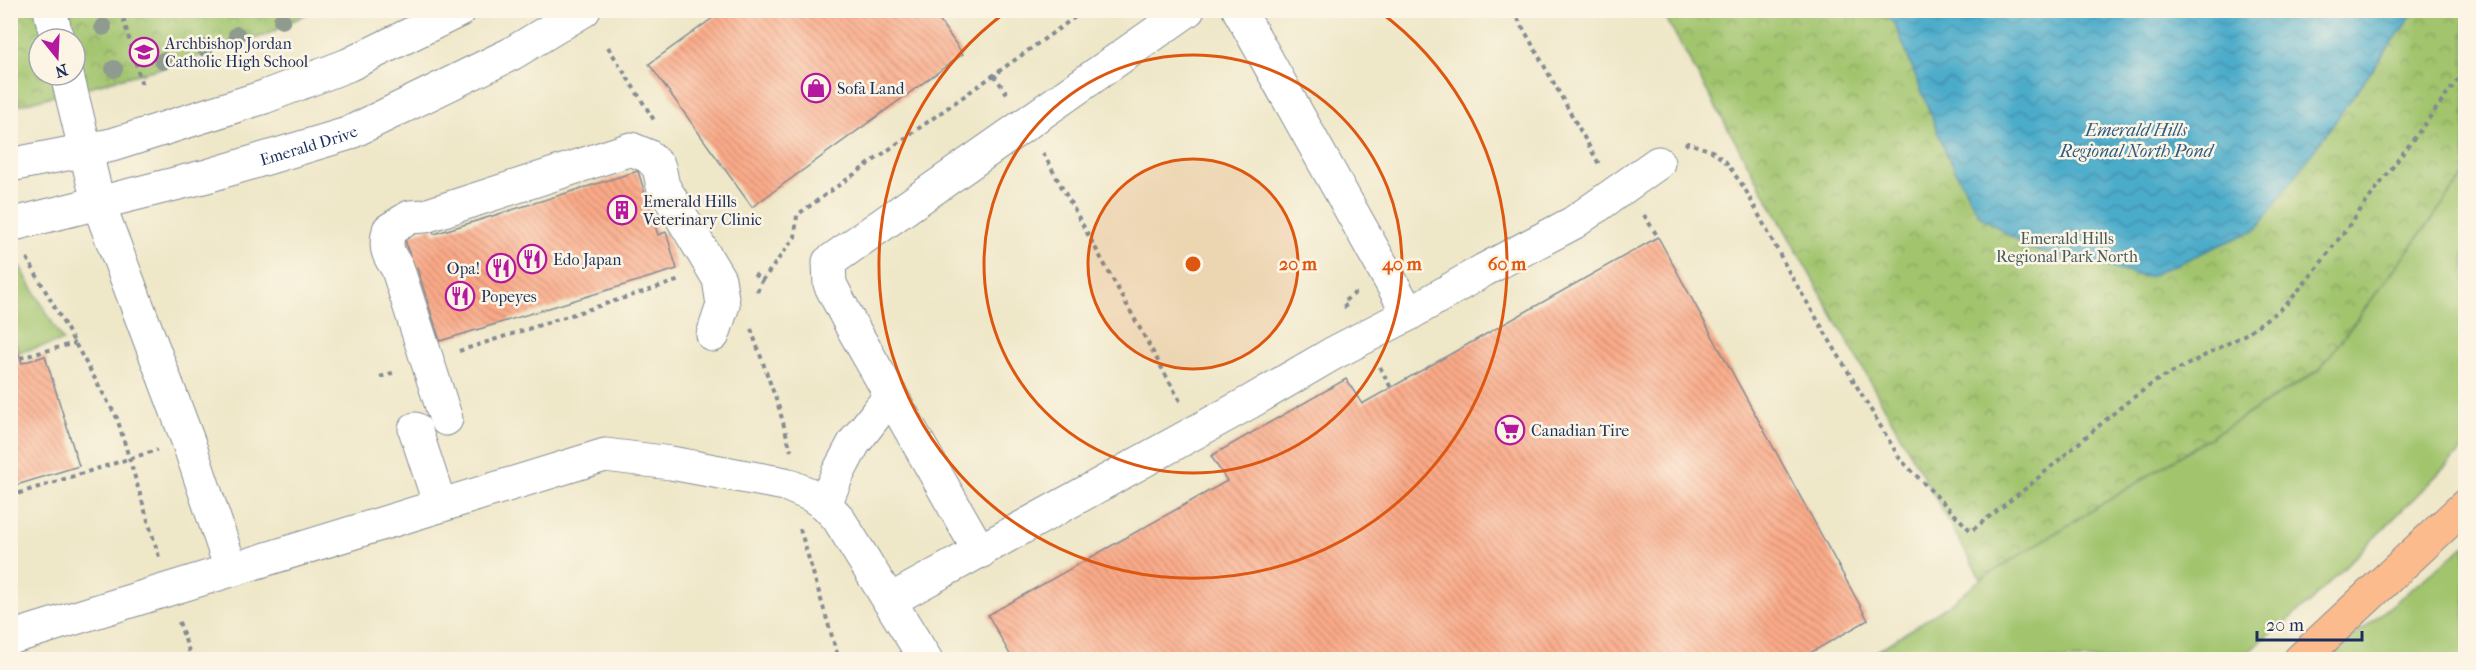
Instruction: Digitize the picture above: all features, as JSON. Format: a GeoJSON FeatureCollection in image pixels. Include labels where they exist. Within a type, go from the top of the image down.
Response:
{"type":"FeatureCollection","features":[{"type":"Feature","properties":{"kind":"highway"},"geometry":{"type":"LineString","coordinates":[[2300,660],[2466,505]]}},
{"type":"Feature","properties":{"kind":"street"},"geometry":{"type":"LineString","coordinates":[[50,10],[54,27]]}},
{"type":"Feature","properties":{"kind":"street"},"geometry":{"type":"LineString","coordinates":[[10,165],[87,150],[264,97],[348,65],[460,10]]}},
{"type":"Feature","properties":{"kind":"street","name":"Emerald Drive"},"geometry":{"type":"LineString","coordinates":[[10,225],[207,176],[347,134],[511,54],[584,10]]}},
{"type":"Feature","properties":{"kind":"street"},"geometry":{"type":"LineString","coordinates":[[980,552],[830,284],[829,261],[1188,10]]}},
{"type":"Feature","properties":{"kind":"street"},"geometry":{"type":"LineString","coordinates":[[1239,10],[1409,314]]}},
{"type":"Feature","properties":{"kind":"street"},"geometry":{"type":"LineString","coordinates":[[70,87],[98,202],[188,441],[231,569]]}},
{"type":"Feature","properties":{"kind":"street"},"geometry":{"type":"LineString","coordinates":[[446,419],[397,267],[387,254],[386,241],[389,230],[411,217],[425,216],[631,149],[648,156],[659,167],[663,186],[719,279],[723,305],[713,335]]}},
{"type":"Feature","properties":{"kind":"street"},"geometry":{"type":"LineString","coordinates":[[889,601],[1409,314],[1484,270],[1573,223],[1658,163]]}},
{"type":"Feature","properties":{"kind":"street"},"geometry":{"type":"LineString","coordinates":[[825,504],[854,443],[891,395]]}},
{"type":"Feature","properties":{"kind":"street"},"geometry":{"type":"LineString","coordinates":[[415,429],[440,505]]}},
{"type":"Feature","properties":{"kind":"street"},"geometry":{"type":"LineString","coordinates":[[10,638],[605,455],[671,463],[785,484],[811,495],[825,504],[838,518],[926,660]]}},
{"type":"Feature","properties":{"kind":"path"},"geometry":{"type":"LineString","coordinates":[[121,10],[142,86]]}},
{"type":"Feature","properties":{"kind":"path"},"geometry":{"type":"LineString","coordinates":[[762,281],[795,237],[797,215],[1085,10]]}},
{"type":"Feature","properties":{"kind":"path"},"geometry":{"type":"LineString","coordinates":[[1513,10],[1601,167],[1640,207],[1658,237]]}},
{"type":"Feature","properties":{"kind":"path"},"geometry":{"type":"LineString","coordinates":[[1658,163],[1688,143],[1712,151],[1726,162],[1745,189],[1789,272],[1900,459],[1971,531],[2025,489],[2139,393],[2174,370],[2244,335],[2286,305],[2317,268],[2466,69]]}},
{"type":"Feature","properties":{"kind":"path"},"geometry":{"type":"LineString","coordinates":[[994,75],[1017,106],[1197,431]]}},
{"type":"Feature","properties":{"kind":"path"},"geometry":{"type":"LineString","coordinates":[[27,258],[117,418],[192,660]]}},
{"type":"Feature","properties":{"kind":"path"},"geometry":{"type":"LineString","coordinates":[[380,377],[684,279]]}},
{"type":"Feature","properties":{"kind":"path"},"geometry":{"type":"LineString","coordinates":[[1355,282],[1354,294],[1343,302],[1391,387]]}},
{"type":"Feature","properties":{"kind":"path"},"geometry":{"type":"LineString","coordinates":[[20,357],[75,343]]}},
{"type":"Feature","properties":{"kind":"path"},"geometry":{"type":"LineString","coordinates":[[10,496],[188,441]]}},
{"type":"Feature","properties":{"kind":"green space","name":"Archbishop Jordan Catholic High School"},"geometry":{"type":"Polygon","coordinates":[[[11,11],[312,11],[266,35],[173,65],[11,107],[11,11]]]}},
{"type":"Feature","properties":{"kind":"green space","name":"Emerald Hills Regional Park North"},"geometry":{"type":"Polygon","coordinates":[[[1662,11],[2465,11],[2465,174],[2319,370],[1981,579],[1662,11]]]}},
{"type":"Feature","properties":{"kind":"green space"},"geometry":{"type":"Polygon","coordinates":[[[2465,174],[2465,447],[2309,603],[2238,659],[1863,660],[1946,607],[1981,579],[2319,370],[2465,174]]]}},
{"type":"Feature","properties":{"kind":"green space"},"geometry":{"type":"Polygon","coordinates":[[[11,265],[19,265],[63,341],[19,352],[11,328],[11,265]]]}},
{"type":"Feature","properties":{"kind":"green space"},"geometry":{"type":"Polygon","coordinates":[[[2465,545],[2465,659],[2325,660],[2465,545]]]}},
{"type":"Feature","properties":{"kind":"water","name":"Emerald Hills Regional North Pond"},"geometry":{"type":"Polygon","coordinates":[[[1879,11],[2415,11],[2257,229],[2147,277],[2030,249],[1979,215],[1946,153],[1895,24],[1879,11]]]}},
{"type":"Feature","properties":{"kind":"building"},"geometry":{"type":"Polygon","coordinates":[[[724,10],[932,10],[963,54],[752,207],[649,64],[724,10]]]}},
{"type":"Feature","properties":{"kind":"building"},"geometry":{"type":"Polygon","coordinates":[[[638,171],[658,235],[666,232],[677,269],[440,341],[417,268],[414,269],[404,236],[432,228],[434,234],[638,171]]]}},
{"type":"Feature","properties":{"kind":"building","name":"Canadian Tire"},"geometry":{"type":"Polygon","coordinates":[[[1658,237],[1868,620],[1798,660],[1013,660],[988,615],[1227,481],[1211,456],[1346,379],[1362,404],[1658,237]]]}},
{"type":"Feature","properties":{"kind":"building"},"geometry":{"type":"Polygon","coordinates":[[[10,327],[22,363],[45,356],[79,466],[10,487],[10,327]]]}},
{"type":"Feature","properties":{"kind":"place","name":"Archbishop Jordan Catholic High School"},"geometry":{"type":"Point","coordinates":[144,52]}},
{"type":"Feature","properties":{"kind":"place","name":"Sofa Land"},"geometry":{"type":"Point","coordinates":[816,88]}},
{"type":"Feature","properties":{"kind":"place","name":"Emerald Hills Veterinary Clinic"},"geometry":{"type":"Point","coordinates":[622,210]}},
{"type":"Feature","properties":{"kind":"place","name":"Edo Japan"},"geometry":{"type":"Point","coordinates":[532,259]}},
{"type":"Feature","properties":{"kind":"place","name":"Opa!"},"geometry":{"type":"Point","coordinates":[501,268]}},
{"type":"Feature","properties":{"kind":"place","name":"Popeyes"},"geometry":{"type":"Point","coordinates":[460,296]}},
{"type":"Feature","properties":{"kind":"place","name":"Canadian Tire"},"geometry":{"type":"Point","coordinates":[1510,430]}}]}
